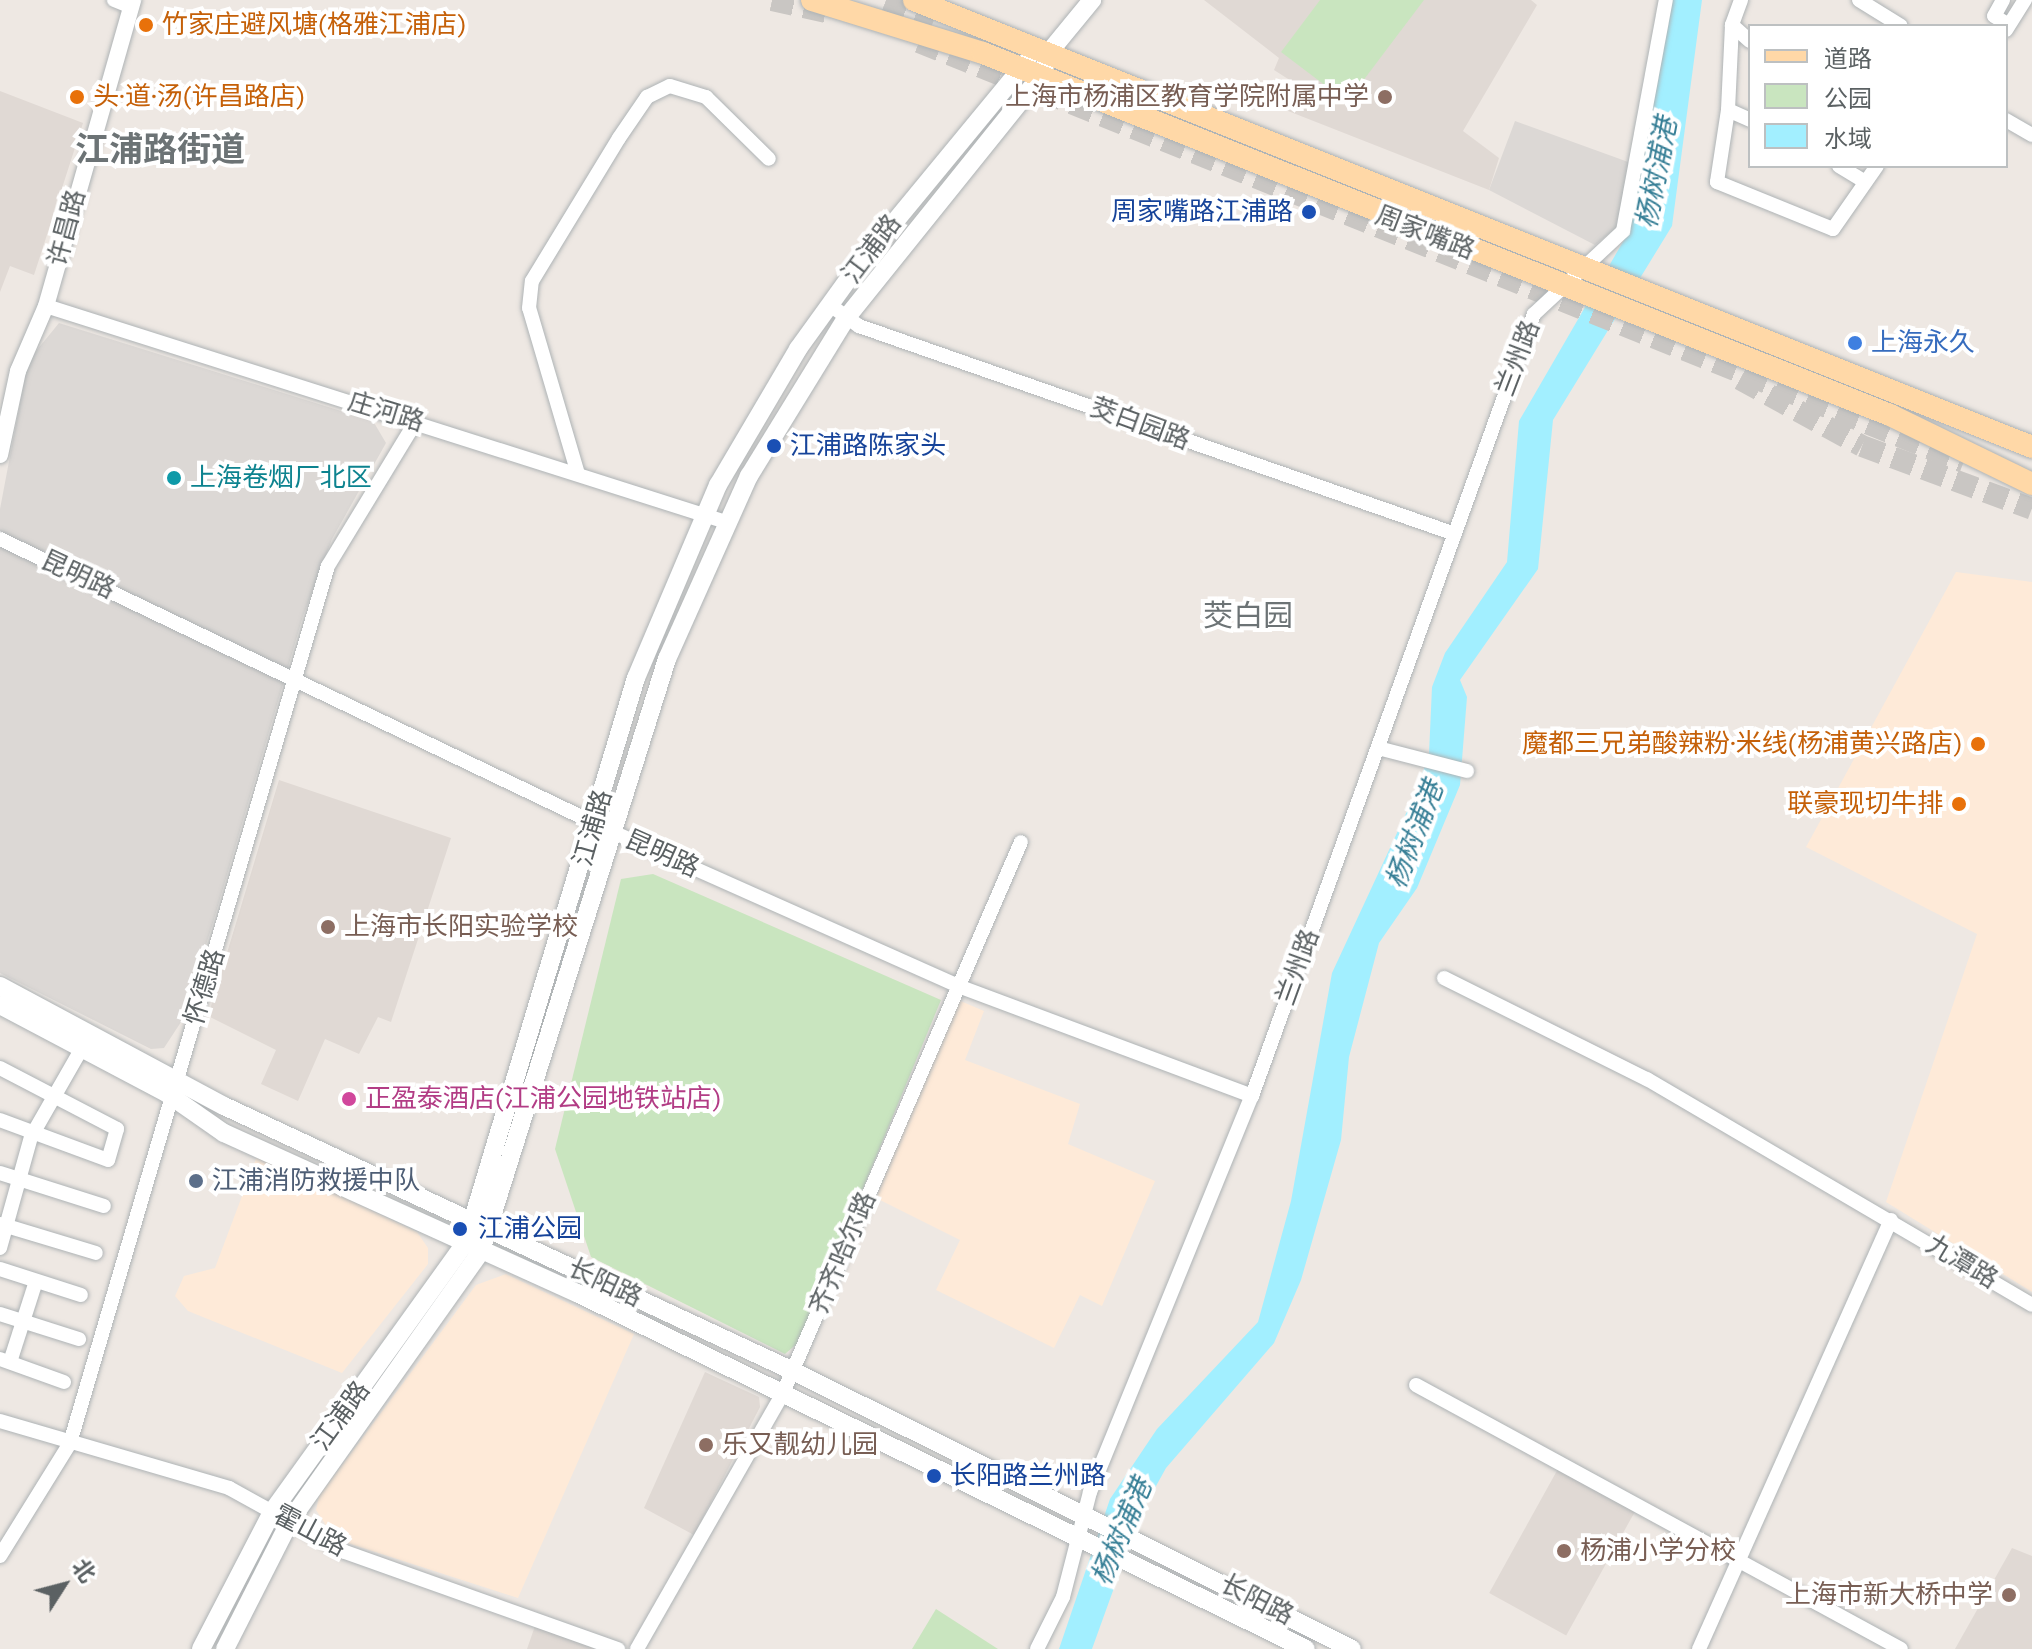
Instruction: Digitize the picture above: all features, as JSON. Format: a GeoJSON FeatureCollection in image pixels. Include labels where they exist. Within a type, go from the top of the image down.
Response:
{"type":"FeatureCollection","features":[{"type":"Feature","properties":{"kind":"main road","name":"周家嘴路"},"geometry":{"type":"LineString","coordinates":[[812,0],[919,28],[1016,66],[1625,314],[1890,415],[2032,484]]}},
{"type":"Feature","properties":{"kind":"main road","name":"周家嘴路"},"geometry":{"type":"LineString","coordinates":[[914,0],[1051,50],[2032,447]]}},
{"type":"Feature","properties":{"kind":"main road","name":"江浦路"},"geometry":{"type":"LineString","coordinates":[[225,1649],[290,1521],[473,1247],[615,833],[667,659],[726,522],[847,317],[1041,76],[1051,50],[1092,0]]}},
{"type":"Feature","properties":{"kind":"main road","name":"江浦路"},"geometry":{"type":"LineString","coordinates":[[482,1225],[636,678],[702,514],[768,396],[830,305],[1016,66],[1051,50]]}},
{"type":"Feature","properties":{"kind":"main road","name":"长阳路"},"geometry":{"type":"LineString","coordinates":[[0,986],[174,1075],[224,1106],[793,1371],[1084,1511],[1352,1649]]}},
{"type":"Feature","properties":{"kind":"main road","name":"长阳路"},"geometry":{"type":"LineString","coordinates":[[0,1005],[168,1094],[224,1133],[783,1393],[1077,1534],[1306,1649]]}},
{"type":"Feature","properties":{"kind":"main road","name":"江浦路"},"geometry":{"type":"LineString","coordinates":[[201,1649],[272,1512],[473,1247]]}},
{"type":"Feature","properties":{"kind":"street"},"geometry":{"type":"LineString","coordinates":[[114,0],[132,3]]}},
{"type":"Feature","properties":{"kind":"street","name":"兰州路"},"geometry":{"type":"LineString","coordinates":[[1037,1649],[1063,1597],[1084,1511],[1252,1096],[1534,314],[1560,288],[1596,270],[1616,242],[1629,211],[1666,0]]}},
{"type":"Feature","properties":{"kind":"street"},"geometry":{"type":"LineString","coordinates":[[1741,0],[1732,25],[1728,110],[1717,182],[1833,229],[1862,180],[1875,168]]}},
{"type":"Feature","properties":{"kind":"street"},"geometry":{"type":"LineString","coordinates":[[1859,0],[1898,24]]}},
{"type":"Feature","properties":{"kind":"street"},"geometry":{"type":"LineString","coordinates":[[2003,0],[1994,16],[2004,24]]}},
{"type":"Feature","properties":{"kind":"street","name":"许昌路"},"geometry":{"type":"LineString","coordinates":[[0,455],[18,371],[46,306],[132,3]]}},
{"type":"Feature","properties":{"kind":"street"},"geometry":{"type":"LineString","coordinates":[[2008,27],[2026,7]]}},
{"type":"Feature","properties":{"kind":"street"},"geometry":{"type":"LineString","coordinates":[[1732,25],[1748,39]]}},
{"type":"Feature","properties":{"kind":"street"},"geometry":{"type":"LineString","coordinates":[[578,474],[529,308],[532,281],[647,97],[670,86],[706,97],[769,159]]}},
{"type":"Feature","properties":{"kind":"street"},"geometry":{"type":"LineString","coordinates":[[1728,110],[1748,119]]}},
{"type":"Feature","properties":{"kind":"street"},"geometry":{"type":"LineString","coordinates":[[2008,121],[2032,135]]}},
{"type":"Feature","properties":{"kind":"street"},"geometry":{"type":"LineString","coordinates":[[1842,168],[1862,180]]}},
{"type":"Feature","properties":{"kind":"street","name":"茭白园路"},"geometry":{"type":"LineString","coordinates":[[830,305],[847,317],[1455,534]]}},
{"type":"Feature","properties":{"kind":"street","name":"庄河路"},"geometry":{"type":"LineString","coordinates":[[46,306],[416,421],[726,522]]}},
{"type":"Feature","properties":{"kind":"street","name":"怀德路"},"geometry":{"type":"LineString","coordinates":[[0,1556],[70,1443],[168,1094],[295,676],[343,534],[416,421]]}},
{"type":"Feature","properties":{"kind":"street","name":"昆明路"},"geometry":{"type":"LineString","coordinates":[[0,539],[295,676],[615,833],[958,986],[1252,1096]]}},
{"type":"Feature","properties":{"kind":"street"},"geometry":{"type":"LineString","coordinates":[[1378,748],[1467,771]]}},
{"type":"Feature","properties":{"kind":"street","name":"齐齐哈尔路"},"geometry":{"type":"LineString","coordinates":[[637,1649],[783,1393],[1021,842]]}},
{"type":"Feature","properties":{"kind":"street","name":"九潭路"},"geometry":{"type":"LineString","coordinates":[[1444,978],[1647,1079],[2032,1305]]}},
{"type":"Feature","properties":{"kind":"street"},"geometry":{"type":"LineString","coordinates":[[0,1248],[3,1224],[33,1134],[82,1048]]}},
{"type":"Feature","properties":{"kind":"street"},"geometry":{"type":"LineString","coordinates":[[0,1068],[113,1124],[108,1160],[0,1120]]}},
{"type":"Feature","properties":{"kind":"street"},"geometry":{"type":"LineString","coordinates":[[0,1173],[104,1206]]}},
{"type":"Feature","properties":{"kind":"street"},"geometry":{"type":"LineString","coordinates":[[1699,1649],[1780,1479],[1891,1220]]}},
{"type":"Feature","properties":{"kind":"street"},"geometry":{"type":"LineString","coordinates":[[3,1224],[96,1253]]}},
{"type":"Feature","properties":{"kind":"street"},"geometry":{"type":"LineString","coordinates":[[0,1269],[81,1295]]}},
{"type":"Feature","properties":{"kind":"street"},"geometry":{"type":"LineString","coordinates":[[36,1281],[23,1321],[5,1360],[64,1382]]}},
{"type":"Feature","properties":{"kind":"street"},"geometry":{"type":"LineString","coordinates":[[0,1314],[79,1339]]}},
{"type":"Feature","properties":{"kind":"street"},"geometry":{"type":"LineString","coordinates":[[1416,1385],[1901,1649]]}},
{"type":"Feature","properties":{"kind":"street","name":"霍山路"},"geometry":{"type":"LineString","coordinates":[[0,1421],[229,1488],[345,1552],[618,1649]]}},
{"type":"Feature","properties":{"kind":"shaded area","name":"上海市杨浦区教育学院附属中学"},"geometry":{"type":"Polygon","coordinates":[[[1204,0],[1531,0],[1537,5],[1463,131],[1499,158],[1489,190],[1283,109],[1296,84],[1274,70],[1279,58],[1204,0]]]}},
{"type":"Feature","properties":{"kind":"shaded area"},"geometry":{"type":"Polygon","coordinates":[[[0,91],[83,123],[34,275],[10,266],[0,292],[0,91]]]}},
{"type":"Feature","properties":{"kind":"shaded area"},"geometry":{"type":"Polygon","coordinates":[[[1515,121],[1631,163],[1622,223],[1595,245],[1489,190],[1515,121]]]}},
{"type":"Feature","properties":{"kind":"shaded area"},"geometry":{"type":"Polygon","coordinates":[[[59,323],[373,421],[386,443],[332,539],[303,616],[212,926],[181,1022],[164,1048],[151,1049],[0,973],[0,509],[28,361],[59,323]]]}},
{"type":"Feature","properties":{"kind":"shaded area"},"geometry":{"type":"Polygon","coordinates":[[[1956,572],[2032,582],[2032,1292],[1886,1202],[1977,934],[1806,847],[1956,572]]]}},
{"type":"Feature","properties":{"kind":"shaded area","name":"上海市长阳实验学校"},"geometry":{"type":"Polygon","coordinates":[[[279,780],[451,838],[391,1022],[378,1017],[359,1054],[325,1039],[298,1101],[261,1084],[276,1050],[208,1016],[279,780]]]}},
{"type":"Feature","properties":{"kind":"shaded area"},"geometry":{"type":"Polygon","coordinates":[[[956,999],[984,1011],[965,1060],[1080,1104],[1068,1144],[1155,1181],[1102,1306],[1080,1295],[1054,1348],[936,1290],[960,1240],[876,1198],[956,999]]]}},
{"type":"Feature","properties":{"kind":"shaded area"},"geometry":{"type":"Polygon","coordinates":[[[257,1156],[417,1232],[428,1248],[428,1264],[342,1373],[188,1311],[175,1296],[184,1276],[215,1268],[257,1156]]]}},
{"type":"Feature","properties":{"kind":"shaded area"},"geometry":{"type":"Polygon","coordinates":[[[506,1274],[634,1334],[518,1598],[335,1539],[316,1510],[319,1496],[476,1285],[506,1274]]]}},
{"type":"Feature","properties":{"kind":"shaded area","name":"乐又靓幼儿园"},"geometry":{"type":"Polygon","coordinates":[[[705,1372],[759,1397],[760,1407],[694,1535],[644,1508],[705,1372]]]}},
{"type":"Feature","properties":{"kind":"shaded area","name":"杨浦小学分校"},"geometry":{"type":"Polygon","coordinates":[[[1559,1467],[1636,1510],[1566,1636],[1489,1593],[1559,1467]]]}},
{"type":"Feature","properties":{"kind":"shaded area","name":"上海市新大桥中学"},"geometry":{"type":"Polygon","coordinates":[[[2012,1548],[2032,1556],[2032,1649],[1955,1649],[2012,1548]]]}},
{"type":"Feature","properties":{"kind":"shaded area"},"geometry":{"type":"Polygon","coordinates":[[[535,1626],[596,1649],[527,1649],[535,1626]]]}},
{"type":"Feature","properties":{"kind":"green space"},"geometry":{"type":"Polygon","coordinates":[[[1320,0],[1424,0],[1347,102],[1281,52],[1320,0]]]}},
{"type":"Feature","properties":{"kind":"green space","name":"江浦公园"},"geometry":{"type":"Polygon","coordinates":[[[653,874],[941,1000],[800,1341],[785,1354],[591,1257],[555,1149],[621,879],[653,874]]]}},
{"type":"Feature","properties":{"kind":"green space"},"geometry":{"type":"Polygon","coordinates":[[[936,1609],[998,1649],[912,1649],[936,1609]]]}},
{"type":"Feature","properties":{"kind":"water","name":"杨树浦港"},"geometry":{"type":"Polygon","coordinates":[[[1669,0],[1702,0],[1672,226],[1553,420],[1538,569],[1460,680],[1467,697],[1460,785],[1417,888],[1379,943],[1349,1057],[1341,1140],[1301,1280],[1274,1343],[1166,1468],[1141,1513],[1092,1649],[1059,1649],[1110,1499],[1157,1429],[1258,1322],[1291,1201],[1332,973],[1416,792],[1429,754],[1432,687],[1445,653],[1507,562],[1519,421],[1624,240],[1669,0]]]}},
{"type":"Feature","properties":{"kind":"tunnel"},"geometry":{"type":"LineString","coordinates":[[772,0],[830,13]]}},
{"type":"Feature","properties":{"kind":"tunnel"},"geometry":{"type":"LineString","coordinates":[[886,0],[934,19]]}},
{"type":"Feature","properties":{"kind":"tunnel"},"geometry":{"type":"LineString","coordinates":[[919,42],[1964,462]]}},
{"type":"Feature","properties":{"kind":"tunnel"},"geometry":{"type":"LineString","coordinates":[[1740,379],[1862,446],[2032,509]]}},
{"type":"Feature","properties":{"kind":"place","name":"竹家庄避风塘(格雅江浦店)"},"geometry":{"type":"Point","coordinates":[146,25]}},
{"type":"Feature","properties":{"kind":"place","name":"头·道·汤(许昌路店)"},"geometry":{"type":"Point","coordinates":[77,97]}},
{"type":"Feature","properties":{"kind":"place","name":"上海市杨浦区教育学院附属中学"},"geometry":{"type":"Point","coordinates":[1385,97]}},
{"type":"Feature","properties":{"kind":"place","name":"周家嘴路江浦路"},"geometry":{"type":"Point","coordinates":[1309,212]}},
{"type":"Feature","properties":{"kind":"place","name":"上海永久"},"geometry":{"type":"Point","coordinates":[1855,343]}},
{"type":"Feature","properties":{"kind":"place","name":"江浦路陈家头"},"geometry":{"type":"Point","coordinates":[774,446]}},
{"type":"Feature","properties":{"kind":"place","name":"上海卷烟厂北区"},"geometry":{"type":"Point","coordinates":[174,478]}},
{"type":"Feature","properties":{"kind":"place","name":"魔都三兄弟酸辣粉·米线(杨浦黄兴路店)"},"geometry":{"type":"Point","coordinates":[1978,744]}},
{"type":"Feature","properties":{"kind":"place","name":"联豪现切牛排"},"geometry":{"type":"Point","coordinates":[1959,804]}},
{"type":"Feature","properties":{"kind":"place","name":"上海市长阳实验学校"},"geometry":{"type":"Point","coordinates":[328,927]}},
{"type":"Feature","properties":{"kind":"place","name":"正盈泰酒店(江浦公园地铁站店)"},"geometry":{"type":"Point","coordinates":[349,1099]}},
{"type":"Feature","properties":{"kind":"place","name":"江浦消防救援中队"},"geometry":{"type":"Point","coordinates":[196,1181]}},
{"type":"Feature","properties":{"kind":"place","name":"江浦公园"},"geometry":{"type":"Point","coordinates":[460,1229]}},
{"type":"Feature","properties":{"kind":"place","name":"乐又靓幼儿园"},"geometry":{"type":"Point","coordinates":[706,1445]}},
{"type":"Feature","properties":{"kind":"place","name":"长阳路兰州路"},"geometry":{"type":"Point","coordinates":[934,1476]}},
{"type":"Feature","properties":{"kind":"place","name":"杨浦小学分校"},"geometry":{"type":"Point","coordinates":[1564,1551]}},
{"type":"Feature","properties":{"kind":"place","name":"上海市新大桥中学"},"geometry":{"type":"Point","coordinates":[2009,1595]}},
{"type":"Feature","properties":{"kind":"district","name":"江浦路街道"},"geometry":{"type":"Point","coordinates":[160,150]}},
{"type":"Feature","properties":{"kind":"district","name":"茭白园"},"geometry":{"type":"Point","coordinates":[1248,616]}}]}
